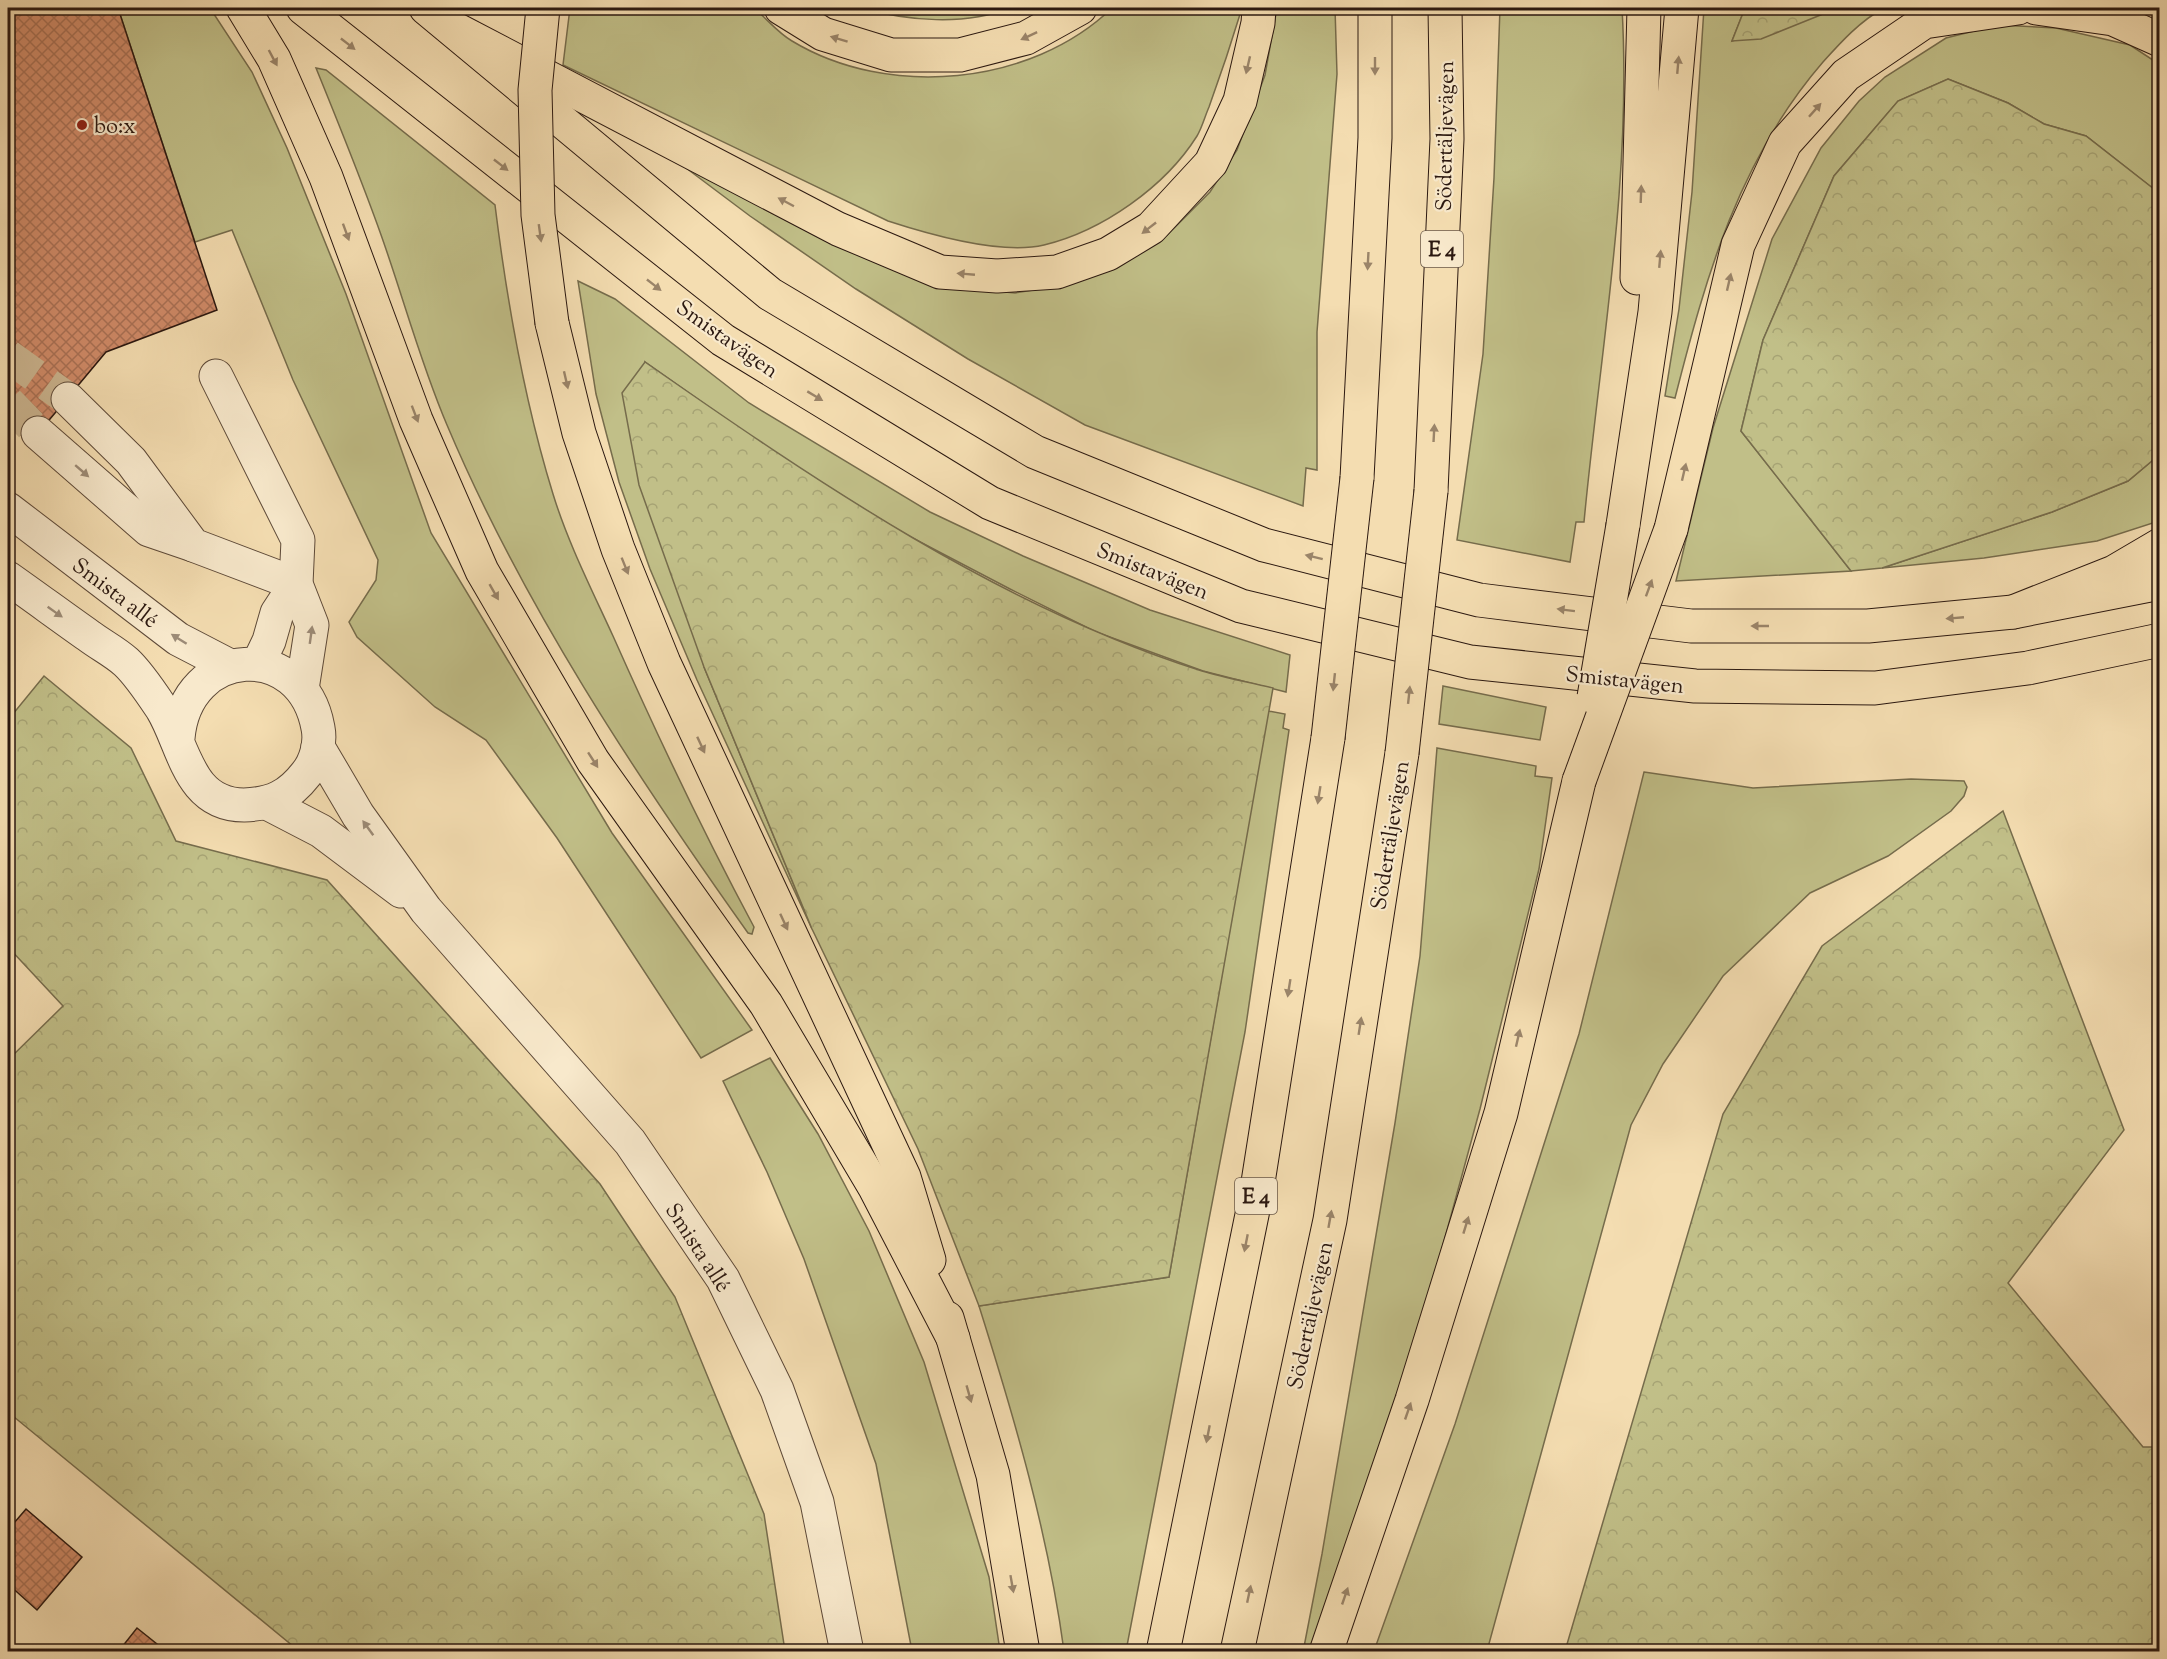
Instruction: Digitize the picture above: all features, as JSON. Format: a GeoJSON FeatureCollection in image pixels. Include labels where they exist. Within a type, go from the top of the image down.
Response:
{"type":"FeatureCollection","features":[{"type":"Feature","properties":{"kind":"main road"},"geometry":{"type":"LineString","coordinates":[[243,8],[274,59],[326,177],[417,420],[482,571],[593,762],[766,1004],[874,1186],[953,1338]]}},
{"type":"Feature","properties":{"kind":"main road","name":"Smistavägen"},"geometry":{"type":"LineString","coordinates":[[303,8],[723,340],[990,502],[1241,606],[1470,662],[1695,686],[1875,688],[2028,668],[2160,640]]}},
{"type":"Feature","properties":{"kind":"main road"},"geometry":{"type":"LineString","coordinates":[[543,8],[535,90],[538,215],[552,323],[579,433],[618,549],[669,674],[904,1177],[993,1475],[1023,1652]]}},
{"type":"Feature","properties":{"kind":"main road"},"geometry":{"type":"LineString","coordinates":[[781,8],[823,34],[891,55],[960,55],[1026,38],[1080,8]]}},
{"type":"Feature","properties":{"kind":"main road"},"geometry":{"type":"LineString","coordinates":[[437,16],[838,229],[940,272],[997,276],[1057,272],[1108,254],[1151,228],[1211,163],[1240,101],[1258,24],[1259,8]]}},
{"type":"Feature","properties":{"kind":"main road","name":"E 4"},"geometry":{"type":"LineString","coordinates":[[1163,1652],[1256,1195],[1328,738],[1357,478],[1375,138],[1375,8]]}},
{"type":"Feature","properties":{"kind":"main road","name":"Södertäljevägen"},"geometry":{"type":"LineString","coordinates":[[1237,1652],[1330,1220],[1402,753],[1431,491],[1447,139],[1445,8]]}},
{"type":"Feature","properties":{"kind":"main road"},"geometry":{"type":"LineString","coordinates":[[1623,525],[1639,250],[1644,8]]}},
{"type":"Feature","properties":{"kind":"main road"},"geometry":{"type":"LineString","coordinates":[[1326,1652],[1412,1400],[1501,1113],[1580,781],[1623,525],[1655,312],[1682,8]]}},
{"type":"Feature","properties":{"kind":"main road"},"geometry":{"type":"LineString","coordinates":[[1580,781],[1671,529],[1738,244],[1785,143],[1846,75],[1924,22],[2018,8]]}},
{"type":"Feature","properties":{"kind":"main road"},"geometry":{"type":"LineString","coordinates":[[2036,8],[2114,19],[2160,40]]}},
{"type":"Feature","properties":{"kind":"main road"},"geometry":{"type":"LineString","coordinates":[[437,16],[770,294],[1035,452],[1264,544],[1479,600],[1691,626],[1868,626],[2013,612],[2160,583]]}},
{"type":"Feature","properties":{"kind":"main road"},"geometry":{"type":"LineString","coordinates":[[2013,612],[2114,572],[2160,545]]}},
{"type":"Feature","properties":{"kind":"street"},"geometry":{"type":"LineString","coordinates":[[216,376],[298,540],[296,584],[312,625],[302,689]]}},
{"type":"Feature","properties":{"kind":"street"},"geometry":{"type":"LineString","coordinates":[[68,399],[131,461],[193,545]]}},
{"type":"Feature","properties":{"kind":"street"},"geometry":{"type":"LineString","coordinates":[[38,433],[149,530],[296,584]]}},
{"type":"Feature","properties":{"kind":"street","name":"Smista allé"},"geometry":{"type":"LineString","coordinates":[[8,509],[178,639],[244,665],[282,672],[302,689],[315,709],[318,747],[310,770],[293,790],[269,804],[241,805],[217,798],[196,782],[183,762],[178,738],[179,720],[189,696],[208,676],[244,665]]}},
{"type":"Feature","properties":{"kind":"street","name":"Smista allé"},"geometry":{"type":"LineString","coordinates":[[8,578],[127,663],[161,708],[178,738]]}},
{"type":"Feature","properties":{"kind":"street"},"geometry":{"type":"LineString","coordinates":[[244,665],[269,641],[277,613],[296,584]]}},
{"type":"Feature","properties":{"kind":"street","name":"Smista allé"},"geometry":{"type":"LineString","coordinates":[[318,747],[358,815],[426,910],[630,1142],[723,1279],[777,1390],[817,1502],[848,1652]]}},
{"type":"Feature","properties":{"kind":"street","name":"Smista allé"},"geometry":{"type":"LineString","coordinates":[[269,804],[321,831],[426,910]]}},
{"type":"Feature","properties":{"kind":"green space"},"geometry":{"type":"Polygon","coordinates":[[[118,8],[210,8],[252,72],[287,148],[346,294],[431,533],[612,833],[752,1030],[701,1058],[557,838],[486,740],[435,707],[357,637],[349,622],[376,580],[378,560],[293,380],[232,230],[195,242],[118,8]]]}},
{"type":"Feature","properties":{"kind":"green space"},"geometry":{"type":"Polygon","coordinates":[[[570,8],[754,8],[787,38],[830,59],[871,71],[914,77],[958,76],[1000,68],[1041,54],[1079,34],[1112,8],[1242,8],[1197,136],[1168,173],[1130,204],[1088,229],[1044,245],[1008,247],[965,242],[888,221],[563,65],[570,8]]]}},
{"type":"Feature","properties":{"kind":"green space"},"geometry":{"type":"Polygon","coordinates":[[[863,8],[1009,8],[974,17],[936,20],[898,16],[863,8]]]}},
{"type":"Feature","properties":{"kind":"green space"},"geometry":{"type":"Polygon","coordinates":[[[1277,8],[1335,8],[1337,74],[1317,332],[1317,470],[1306,468],[1303,506],[1085,425],[968,359],[856,289],[750,216],[674,159],[955,287],[1015,293],[1052,287],[1167,235],[1210,192],[1237,150],[1265,75],[1277,8]]]}},
{"type":"Feature","properties":{"kind":"green space"},"geometry":{"type":"Polygon","coordinates":[[[1500,8],[1622,8],[1623,137],[1613,265],[1584,522],[1576,522],[1570,562],[1457,540],[1483,354],[1494,178],[1500,8]]]}},
{"type":"Feature","properties":{"kind":"green space"},"geometry":{"type":"Polygon","coordinates":[[[1704,8],[1745,8],[1732,41],[1838,8],[1884,8],[1859,26],[1823,62],[1794,99],[1747,179],[1713,264],[1675,398],[1665,396],[1679,309],[1692,192],[1704,8]]]}},
{"type":"Feature","properties":{"kind":"green space"},"geometry":{"type":"Polygon","coordinates":[[[1745,8],[1838,8],[1761,39],[1732,41],[1745,8]]]}},
{"type":"Feature","properties":{"kind":"green space"},"geometry":{"type":"Polygon","coordinates":[[[1998,25],[2056,28],[2130,45],[2159,64],[2159,193],[2086,136],[2044,124],[2008,103],[1948,79],[1898,101],[1834,176],[1763,340],[1741,431],[1851,571],[1676,581],[1713,428],[1772,239],[1821,148],[1859,101],[1885,77],[1946,38],[1998,25]]]}},
{"type":"Feature","properties":{"kind":"green space"},"geometry":{"type":"Polygon","coordinates":[[[316,68],[326,70],[495,205],[505,278],[525,387],[559,512],[581,566],[664,747],[754,927],[752,934],[748,933],[623,750],[546,623],[510,558],[477,492],[437,401],[372,211],[316,68]]]}},
{"type":"Feature","properties":{"kind":"green space"},"geometry":{"type":"Polygon","coordinates":[[[1948,79],[2008,103],[2044,124],[2086,136],[2159,193],[2159,455],[2128,481],[2052,512],[1882,568],[1851,571],[1741,431],[1763,340],[1834,176],[1898,101],[1948,79]]]}},
{"type":"Feature","properties":{"kind":"green space"},"geometry":{"type":"Polygon","coordinates":[[[578,281],[615,299],[749,403],[930,512],[1023,556],[1150,610],[1290,655],[1286,692],[1203,671],[1096,632],[1010,589],[901,532],[774,453],[645,362],[704,667],[812,929],[697,680],[650,569],[619,482],[596,394],[578,281]]]}},
{"type":"Feature","properties":{"kind":"green space"},"geometry":{"type":"Polygon","coordinates":[[[645,362],[844,496],[982,577],[1054,613],[1127,644],[1202,671],[1273,688],[1169,1277],[979,1306],[918,1149],[812,929],[704,667],[639,485],[622,393],[645,362]]]}},
{"type":"Feature","properties":{"kind":"green space"},"geometry":{"type":"Polygon","coordinates":[[[2159,455],[2159,521],[2097,541],[1984,558],[1882,568],[2052,512],[2128,481],[2159,455]]]}},
{"type":"Feature","properties":{"kind":"green space"},"geometry":{"type":"Polygon","coordinates":[[[44,676],[131,748],[176,841],[327,880],[600,1184],[675,1297],[764,1514],[785,1651],[299,1651],[8,1412],[8,1060],[63,1006],[8,947],[8,720],[44,676]]]}},
{"type":"Feature","properties":{"kind":"green space"},"geometry":{"type":"Polygon","coordinates":[[[1443,686],[1546,707],[1540,740],[1439,724],[1443,686]]]}},
{"type":"Feature","properties":{"kind":"green space"},"geometry":{"type":"Polygon","coordinates":[[[1268,711],[1285,714],[1283,728],[1289,730],[1245,1032],[1126,1651],[1064,1651],[1040,1520],[979,1306],[1169,1277],[1268,711]]]}},
{"type":"Feature","properties":{"kind":"green space"},"geometry":{"type":"Polygon","coordinates":[[[1437,748],[1536,766],[1535,776],[1552,778],[1539,869],[1480,1109],[1422,1322],[1312,1651],[1303,1652],[1322,1554],[1395,1123],[1420,956],[1437,748]]]}},
{"type":"Feature","properties":{"kind":"green space"},"geometry":{"type":"Polygon","coordinates":[[[1644,772],[1753,788],[1911,779],[1964,781],[1967,787],[1964,796],[1951,811],[1888,856],[1810,893],[1723,976],[1663,1064],[1631,1125],[1487,1651],[1374,1651],[1455,1424],[1579,1034],[1644,772]]]}},
{"type":"Feature","properties":{"kind":"green space"},"geometry":{"type":"Polygon","coordinates":[[[2003,811],[2124,1130],[2008,1283],[2143,1447],[2159,1447],[2159,1651],[1565,1651],[1723,1114],[1822,946],[2003,811]]]}},
{"type":"Feature","properties":{"kind":"green space"},"geometry":{"type":"Polygon","coordinates":[[[770,1058],[818,1134],[869,1231],[924,1362],[989,1577],[1000,1651],[912,1651],[876,1464],[804,1259],[767,1172],[723,1081],[770,1058]]]}},
{"type":"Feature","properties":{"kind":"building","name":"bo:x"},"geometry":{"type":"Polygon","coordinates":[[[8,8],[118,8],[217,310],[106,352],[30,443],[8,424],[8,8]]]}},
{"type":"Feature","properties":{"kind":"building"},"geometry":{"type":"Polygon","coordinates":[[[26,1509],[82,1557],[37,1610],[8,1584],[8,1530],[26,1509]]]}},
{"type":"Feature","properties":{"kind":"building"},"geometry":{"type":"Polygon","coordinates":[[[137,1628],[167,1652],[118,1652],[137,1628]]]}},
{"type":"Feature","properties":{"kind":"tunnel"},"geometry":{"type":"LineString","coordinates":[[8,356],[68,399]]}},
{"type":"Feature","properties":{"kind":"tunnel"},"geometry":{"type":"LineString","coordinates":[[8,402],[38,433]]}},
{"type":"Feature","properties":{"kind":"place","name":"bo:x"},"geometry":{"type":"Point","coordinates":[82,125]}}]}
